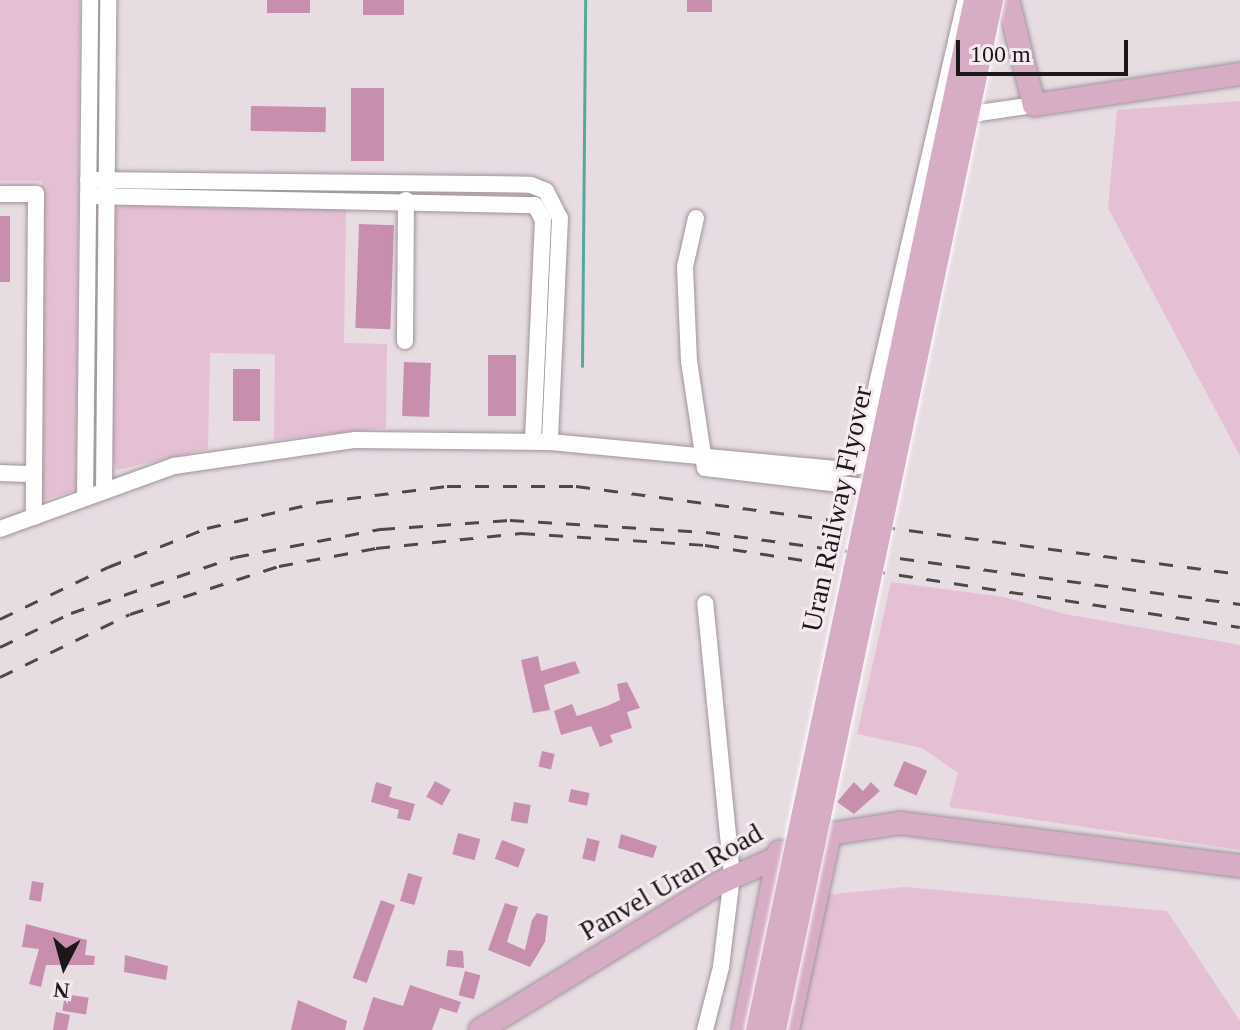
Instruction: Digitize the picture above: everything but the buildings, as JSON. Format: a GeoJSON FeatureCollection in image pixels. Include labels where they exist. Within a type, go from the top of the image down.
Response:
{"type":"FeatureCollection","features":[{"type":"Feature","properties":{"kind":"main road","name":"Uran Railway Flyover"},"geometry":{"type":"LineString","coordinates":[[757,1030],[975,0]]}},
{"type":"Feature","properties":{"kind":"main road","name":"Uran Railway Flyover"},"geometry":{"type":"LineString","coordinates":[[775,1030],[992,0]]}},
{"type":"Feature","properties":{"kind":"main road"},"geometry":{"type":"LineString","coordinates":[[1006,0],[1034,105],[1240,74]]}},
{"type":"Feature","properties":{"kind":"main road","name":"Panvel Uran Road"},"geometry":{"type":"LineString","coordinates":[[480,1030],[732,876],[779,852],[830,834],[900,823],[1240,866]]}},
{"type":"Feature","properties":{"kind":"main road"},"geometry":{"type":"LineString","coordinates":[[788,1030],[830,834]]}},
{"type":"Feature","properties":{"kind":"main road"},"geometry":{"type":"LineString","coordinates":[[743,1030],[779,852]]}},
{"type":"Feature","properties":{"kind":"street"},"geometry":{"type":"LineString","coordinates":[[85,498],[90,0]]}},
{"type":"Feature","properties":{"kind":"street"},"geometry":{"type":"LineString","coordinates":[[104,491],[108,0]]}},
{"type":"Feature","properties":{"kind":"street"},"geometry":{"type":"LineString","coordinates":[[705,461],[849,470],[864,455],[966,0]]}},
{"type":"Feature","properties":{"kind":"street"},"geometry":{"type":"LineString","coordinates":[[0,529],[174,466],[355,440],[542,441],[705,461],[884,490],[895,485],[1006,0]]}},
{"type":"Feature","properties":{"kind":"street"},"geometry":{"type":"LineString","coordinates":[[979,113],[1034,105]]}},
{"type":"Feature","properties":{"kind":"street"},"geometry":{"type":"LineString","coordinates":[[88,188],[531,185],[546,191],[560,218],[542,441]]}},
{"type":"Feature","properties":{"kind":"street"},"geometry":{"type":"LineString","coordinates":[[106,188],[406,200],[528,201],[541,211],[542,441]]}},
{"type":"Feature","properties":{"kind":"street"},"geometry":{"type":"LineString","coordinates":[[0,194],[36,194],[34,517]]}},
{"type":"Feature","properties":{"kind":"street"},"geometry":{"type":"LineString","coordinates":[[405,341],[406,200]]}},
{"type":"Feature","properties":{"kind":"street"},"geometry":{"type":"LineString","coordinates":[[696,218],[685,267],[686,298],[697,434],[705,461]]}},
{"type":"Feature","properties":{"kind":"street"},"geometry":{"type":"LineString","coordinates":[[0,473],[34,474]]}},
{"type":"Feature","properties":{"kind":"street"},"geometry":{"type":"LineString","coordinates":[[705,603],[732,876],[721,967],[705,1030]]}},
{"type":"Feature","properties":{"kind":"shaded area"},"geometry":{"type":"Polygon","coordinates":[[[0,0],[80,0],[76,490],[40,501],[42,181],[0,181],[0,0]]]}},
{"type":"Feature","properties":{"kind":"shaded area"},"geometry":{"type":"Polygon","coordinates":[[[1240,101],[1240,456],[1108,208],[1117,110],[1240,101]]]}},
{"type":"Feature","properties":{"kind":"shaded area"},"geometry":{"type":"Polygon","coordinates":[[[124,203],[346,206],[344,343],[387,344],[386,428],[274,440],[275,354],[210,353],[208,449],[117,470],[111,452],[113,212],[124,203]]]}},
{"type":"Feature","properties":{"kind":"shaded area"},"geometry":{"type":"Polygon","coordinates":[[[891,582],[1004,597],[1065,614],[1240,645],[1240,850],[949,807],[958,773],[922,748],[857,734],[891,582]]]}},
{"type":"Feature","properties":{"kind":"shaded area"},"geometry":{"type":"Polygon","coordinates":[[[905,887],[1167,911],[1240,1021],[1240,1030],[795,1030],[824,895],[905,887]]]}},
{"type":"Feature","properties":{"kind":"waterway"},"geometry":{"type":"LineString","coordinates":[[582,366],[585,0]]}},
{"type":"Feature","properties":{"kind":"railway"},"geometry":{"type":"LineString","coordinates":[[0,619],[108,567],[207,528],[319,502],[447,486],[576,486],[1240,574]]}},
{"type":"Feature","properties":{"kind":"railway"},"geometry":{"type":"LineString","coordinates":[[0,647],[71,613],[235,557],[381,529],[510,520],[706,532],[1240,604]]}},
{"type":"Feature","properties":{"kind":"railway"},"geometry":{"type":"LineString","coordinates":[[0,677],[130,614],[279,566],[376,548],[521,533],[705,545],[1240,627]]}}]}
